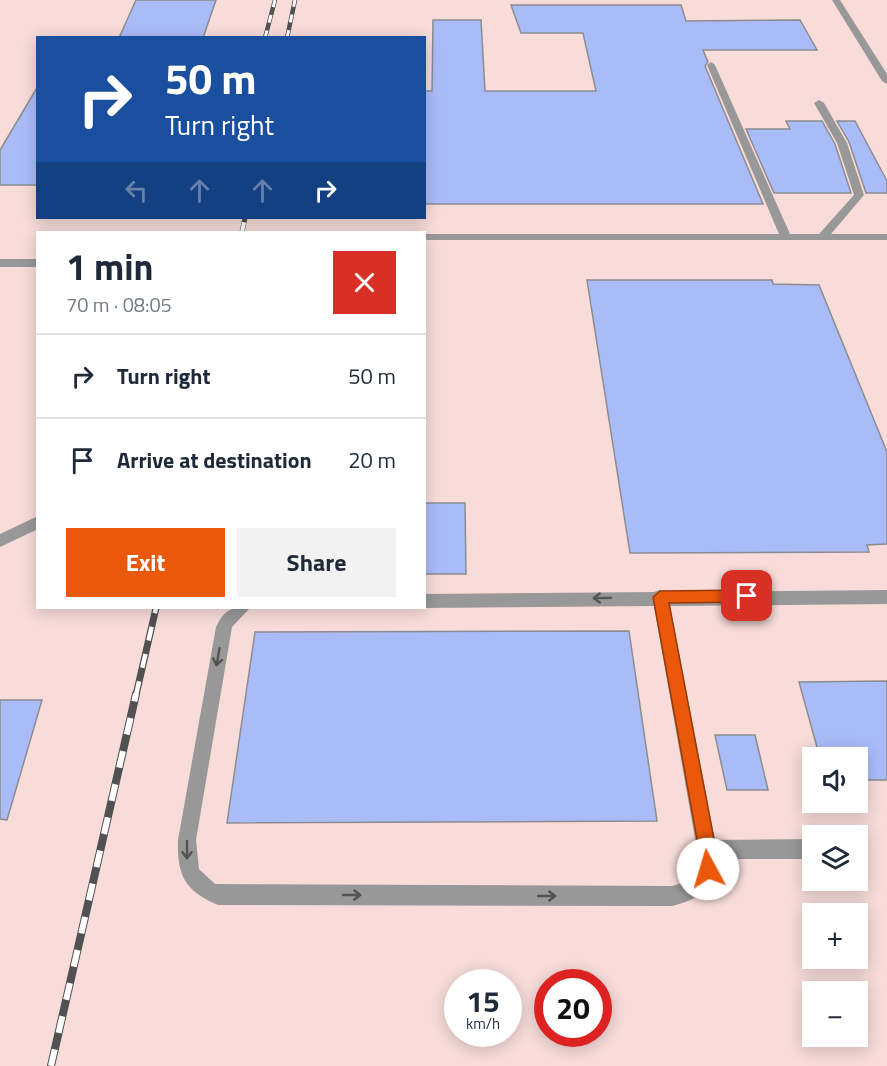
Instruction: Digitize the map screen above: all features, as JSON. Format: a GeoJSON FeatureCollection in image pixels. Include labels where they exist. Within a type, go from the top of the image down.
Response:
{"type":"FeatureCollection","features":[{"type":"Feature","properties":{"kind":"street"},"geometry":{"type":"LineString","coordinates":[[836,0],[887,81]]}},
{"type":"Feature","properties":{"kind":"street"},"geometry":{"type":"LineString","coordinates":[[711,65],[786,237]]}},
{"type":"Feature","properties":{"kind":"street"},"geometry":{"type":"LineString","coordinates":[[819,103],[842,143],[859,195],[822,237]]}},
{"type":"Feature","properties":{"kind":"street"},"geometry":{"type":"LineString","coordinates":[[426,237],[887,237]]}},
{"type":"Feature","properties":{"kind":"street"},"geometry":{"type":"LineString","coordinates":[[0,263],[36,263]]}},
{"type":"Feature","properties":{"kind":"street"},"geometry":{"type":"LineString","coordinates":[[0,541],[36,523]]}},
{"type":"Feature","properties":{"kind":"street"},"geometry":{"type":"LineString","coordinates":[[426,601],[660,597],[887,597]]}},
{"type":"Feature","properties":{"kind":"street"},"geometry":{"type":"LineString","coordinates":[[241,609],[228,619],[224,627],[187,840],[190,873],[201,888],[218,895],[672,896],[688,893],[703,882],[708,869],[707,850],[660,597]]}},
{"type":"Feature","properties":{"kind":"street"},"geometry":{"type":"LineString","coordinates":[[707,850],[802,849]]}},
{"type":"Feature","properties":{"kind":"shaded area"},"geometry":{"type":"Polygon","coordinates":[[[0,0],[887,0],[887,1066],[0,1066],[0,0]]]}},
{"type":"Feature","properties":{"kind":"building"},"geometry":{"type":"Polygon","coordinates":[[[136,0],[216,0],[204,36],[120,36],[136,0]]]}},
{"type":"Feature","properties":{"kind":"building"},"geometry":{"type":"Polygon","coordinates":[[[511,5],[681,5],[686,21],[800,20],[817,50],[703,50],[708,62],[705,66],[763,204],[426,204],[426,91],[432,91],[433,20],[481,20],[485,91],[596,91],[583,33],[521,33],[511,5]]]}},
{"type":"Feature","properties":{"kind":"building"},"geometry":{"type":"Polygon","coordinates":[[[36,89],[36,185],[0,185],[0,150],[36,89]]]}},
{"type":"Feature","properties":{"kind":"building"},"geometry":{"type":"Polygon","coordinates":[[[786,121],[822,121],[835,144],[851,193],[774,193],[746,129],[790,129],[786,121]]]}},
{"type":"Feature","properties":{"kind":"building"},"geometry":{"type":"Polygon","coordinates":[[[837,121],[855,121],[887,181],[887,193],[866,193],[849,142],[837,121]]]}},
{"type":"Feature","properties":{"kind":"building"},"geometry":{"type":"Polygon","coordinates":[[[587,280],[772,280],[773,284],[819,285],[887,452],[887,544],[867,545],[869,552],[630,553],[587,280]]]}},
{"type":"Feature","properties":{"kind":"building"},"geometry":{"type":"Polygon","coordinates":[[[426,503],[465,503],[466,574],[426,574],[426,503]]]}},
{"type":"Feature","properties":{"kind":"building"},"geometry":{"type":"Polygon","coordinates":[[[629,631],[657,821],[227,823],[255,632],[629,631]]]}},
{"type":"Feature","properties":{"kind":"building"},"geometry":{"type":"Polygon","coordinates":[[[887,681],[887,780],[868,780],[868,747],[817,747],[799,682],[887,681]]]}},
{"type":"Feature","properties":{"kind":"building"},"geometry":{"type":"Polygon","coordinates":[[[0,700],[42,700],[7,820],[0,819],[0,700]]]}},
{"type":"Feature","properties":{"kind":"building"},"geometry":{"type":"Polygon","coordinates":[[[715,735],[755,735],[768,790],[727,790],[715,735]]]}},
{"type":"Feature","properties":{"kind":"railway"},"geometry":{"type":"LineString","coordinates":[[266,36],[275,0]]}},
{"type":"Feature","properties":{"kind":"railway"},"geometry":{"type":"LineString","coordinates":[[287,36],[295,0]]}},
{"type":"Feature","properties":{"kind":"railway"},"geometry":{"type":"LineString","coordinates":[[242,231],[245,219]]}},
{"type":"Feature","properties":{"kind":"railway"},"geometry":{"type":"LineString","coordinates":[[136,695],[156,609]]}},
{"type":"Feature","properties":{"kind":"railway"},"geometry":{"type":"LineString","coordinates":[[51,1066],[136,694]]}},
{"type":"Feature","properties":{"kind":"route"},"geometry":{"type":"LineString","coordinates":[[708,869],[707,850],[660,597],[747,596]]}}]}
